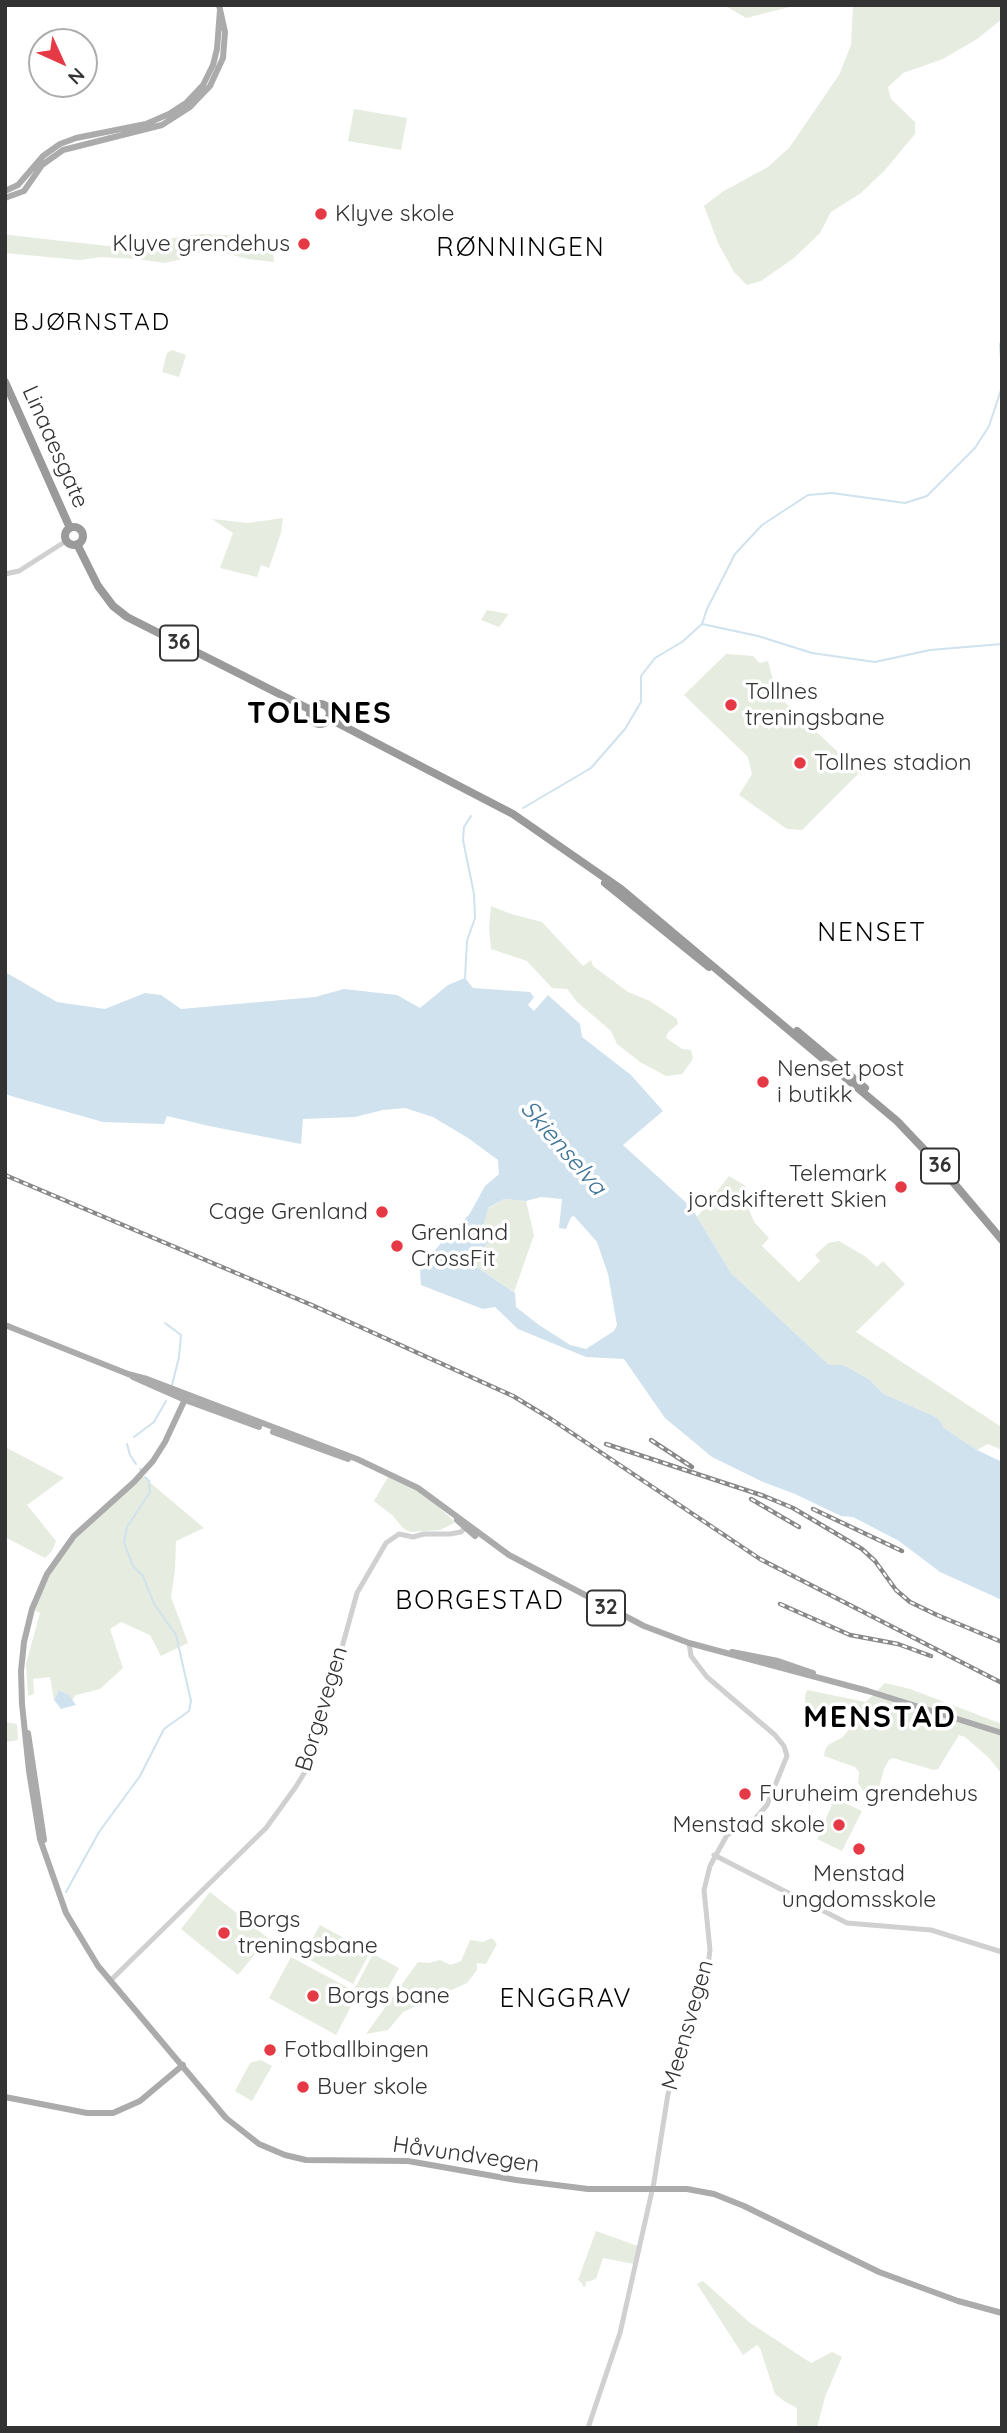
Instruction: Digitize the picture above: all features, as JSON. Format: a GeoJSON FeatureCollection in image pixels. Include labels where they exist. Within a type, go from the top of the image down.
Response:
{"type":"FeatureCollection","features":[{"type":"Feature","properties":{"kind":"highway","name":"Linaaesgate"},"geometry":{"type":"LineString","coordinates":[[5,382],[70,528]]}},
{"type":"Feature","properties":{"kind":"highway"},"geometry":{"type":"LineString","coordinates":[[70,528],[65,534],[66,541],[77,544]]}},
{"type":"Feature","properties":{"kind":"highway","name":"36"},"geometry":{"type":"LineString","coordinates":[[70,528],[76,528],[82,533],[81,541],[77,544],[103,593],[127,617],[311,710]]}},
{"type":"Feature","properties":{"kind":"highway","name":"36"},"geometry":{"type":"LineString","coordinates":[[324,705],[329,711],[328,718],[323,723],[315,723],[310,716],[311,710],[315,706],[324,705]]}},
{"type":"Feature","properties":{"kind":"highway","name":"36"},"geometry":{"type":"LineString","coordinates":[[328,718],[513,814],[621,889],[897,1121],[936,1162],[1002,1240]]}},
{"type":"Feature","properties":{"kind":"highway","name":"36"},"geometry":{"type":"LineString","coordinates":[[979,1215],[1002,1249]]}},
{"type":"Feature","properties":{"kind":"main road"},"geometry":{"type":"LineString","coordinates":[[5,191],[18,185],[40,158],[61,144],[76,138],[146,124],[186,103],[203,85],[213,65],[218,49],[220,7]]}},
{"type":"Feature","properties":{"kind":"main road"},"geometry":{"type":"LineString","coordinates":[[5,198],[24,191],[42,165],[63,150],[162,125],[190,107],[209,86],[222,58],[225,32],[220,7]]}},
{"type":"Feature","properties":{"kind":"main road","name":"32"},"geometry":{"type":"LineString","coordinates":[[5,1325],[303,1444],[365,1464],[418,1488],[487,1543],[630,1620],[689,1643],[778,1661],[837,1682],[1002,1732]]}},
{"type":"Feature","properties":{"kind":"main road","name":"Håvundvegen"},"geometry":{"type":"LineString","coordinates":[[186,1397],[153,1461],[134,1482],[81,1528],[47,1574],[32,1609],[24,1642],[21,1671],[23,1714],[31,1748],[48,1864],[59,1897],[73,1926],[110,1981],[234,2126],[259,2144],[285,2155],[321,2161],[408,2161],[549,2185],[606,2190],[687,2189],[722,2196],[888,2276],[958,2301],[1002,2313]]}},
{"type":"Feature","properties":{"kind":"main road"},"geometry":{"type":"LineString","coordinates":[[5,2097],[87,2113],[106,2114],[127,2109],[140,2101],[183,2065]]}},
{"type":"Feature","properties":{"kind":"street"},"geometry":{"type":"LineString","coordinates":[[5,574],[19,571],[66,541]]}},
{"type":"Feature","properties":{"kind":"street","name":"Borgevegen"},"geometry":{"type":"LineString","coordinates":[[110,1981],[266,1828],[301,1779],[317,1738],[357,1594],[386,1543],[401,1534],[413,1537],[424,1534],[450,1534],[467,1526]]}},
{"type":"Feature","properties":{"kind":"street","name":"Meensvegen"},"geometry":{"type":"LineString","coordinates":[[588,2428],[620,2333],[653,2190],[671,2080],[709,1958],[704,1890],[714,1855],[727,1835],[763,1812],[778,1785],[788,1756],[775,1735],[707,1676],[691,1656],[689,1643]]}},
{"type":"Feature","properties":{"kind":"street"},"geometry":{"type":"LineString","coordinates":[[714,1855],[847,1923],[931,1930],[1002,1952]]}},
{"type":"Feature","properties":{"kind":"shaded area"},"geometry":{"type":"Polygon","coordinates":[[[724,5],[797,5],[746,18],[724,5]]]}},
{"type":"Feature","properties":{"kind":"shaded area"},"geometry":{"type":"Polygon","coordinates":[[[853,5],[1002,5],[1002,19],[977,39],[943,59],[903,73],[888,87],[891,99],[915,122],[915,134],[885,170],[861,193],[831,212],[820,233],[794,258],[761,281],[747,285],[734,272],[718,243],[704,206],[722,192],[768,167],[789,148],[839,75],[851,45],[853,5]]]}},
{"type":"Feature","properties":{"kind":"shaded area"},"geometry":{"type":"Polygon","coordinates":[[[354,109],[407,118],[401,150],[348,141],[354,109]]]}},
{"type":"Feature","properties":{"kind":"shaded area"},"geometry":{"type":"Polygon","coordinates":[[[201,234],[271,237],[274,262],[248,259],[214,250],[165,263],[101,257],[80,260],[5,253],[5,235],[134,249],[139,243],[201,234]]]}},
{"type":"Feature","properties":{"kind":"shaded area"},"geometry":{"type":"Polygon","coordinates":[[[172,350],[186,355],[179,377],[162,372],[167,353],[172,350]]]}},
{"type":"Feature","properties":{"kind":"shaded area"},"geometry":{"type":"Polygon","coordinates":[[[283,518],[281,533],[269,568],[261,565],[257,577],[220,568],[233,533],[212,519],[248,523],[283,518]]]}},
{"type":"Feature","properties":{"kind":"shaded area"},"geometry":{"type":"Polygon","coordinates":[[[487,610],[508,615],[499,627],[481,620],[487,610]]]}},
{"type":"Feature","properties":{"kind":"shaded area"},"geometry":{"type":"Polygon","coordinates":[[[726,654],[753,656],[760,663],[768,661],[777,695],[840,754],[845,753],[860,772],[802,830],[787,829],[739,795],[752,774],[748,757],[684,695],[726,654]]]}},
{"type":"Feature","properties":{"kind":"shaded area"},"geometry":{"type":"Polygon","coordinates":[[[491,906],[542,922],[583,966],[591,960],[593,966],[628,992],[650,1001],[677,1019],[678,1024],[668,1032],[666,1038],[682,1049],[691,1050],[693,1059],[682,1074],[666,1076],[640,1062],[617,1044],[611,1031],[577,1002],[567,989],[552,988],[527,961],[491,949],[491,906]]]}},
{"type":"Feature","properties":{"kind":"shaded area"},"geometry":{"type":"Polygon","coordinates":[[[729,1176],[746,1186],[746,1204],[755,1223],[769,1238],[762,1246],[799,1282],[820,1261],[815,1255],[828,1243],[839,1241],[877,1267],[883,1261],[905,1284],[856,1332],[1000,1426],[1002,1424],[1002,1450],[988,1444],[977,1450],[944,1428],[938,1418],[884,1394],[870,1380],[843,1365],[829,1365],[731,1273],[697,1217],[729,1176]]]}},
{"type":"Feature","properties":{"kind":"shaded area"},"geometry":{"type":"Polygon","coordinates":[[[504,1199],[526,1201],[534,1235],[514,1292],[475,1266],[493,1233],[486,1229],[484,1223],[486,1210],[504,1199]]]}},
{"type":"Feature","properties":{"kind":"shaded area"},"geometry":{"type":"Polygon","coordinates":[[[5,1447],[64,1478],[27,1505],[56,1541],[45,1558],[5,1537],[5,1447]]]}},
{"type":"Feature","properties":{"kind":"shaded area"},"geometry":{"type":"Polygon","coordinates":[[[141,1475],[204,1528],[176,1541],[171,1597],[188,1643],[161,1656],[150,1635],[121,1622],[110,1629],[123,1668],[100,1689],[76,1695],[72,1700],[69,1695],[59,1690],[54,1700],[50,1677],[33,1679],[34,1694],[28,1696],[26,1664],[40,1613],[32,1609],[61,1553],[141,1475]]]}},
{"type":"Feature","properties":{"kind":"shaded area"},"geometry":{"type":"Polygon","coordinates":[[[388,1477],[419,1491],[454,1523],[440,1530],[411,1532],[404,1529],[374,1501],[388,1477]]]}},
{"type":"Feature","properties":{"kind":"shaded area"},"geometry":{"type":"Polygon","coordinates":[[[885,1683],[910,1689],[1002,1724],[1002,1774],[989,1758],[959,1735],[938,1769],[893,1758],[884,1769],[877,1794],[864,1792],[858,1783],[859,1772],[855,1767],[824,1756],[828,1745],[843,1737],[850,1728],[848,1712],[833,1705],[814,1713],[805,1704],[805,1696],[807,1690],[866,1702],[885,1683]]]}},
{"type":"Feature","properties":{"kind":"shaded area"},"geometry":{"type":"Polygon","coordinates":[[[5,1722],[17,1724],[18,1740],[5,1742],[5,1722]]]}},
{"type":"Feature","properties":{"kind":"shaded area","name":"Menstad skole"},"geometry":{"type":"Polygon","coordinates":[[[835,1798],[862,1811],[842,1851],[817,1839],[835,1798]]]}},
{"type":"Feature","properties":{"kind":"shaded area","name":"Borgs treningsbane"},"geometry":{"type":"Polygon","coordinates":[[[210,1892],[268,1938],[238,1975],[181,1929],[210,1892]]]}},
{"type":"Feature","properties":{"kind":"shaded area"},"geometry":{"type":"Polygon","coordinates":[[[320,1925],[370,1952],[353,1984],[303,1956],[320,1925]]]}},
{"type":"Feature","properties":{"kind":"shaded area"},"geometry":{"type":"Polygon","coordinates":[[[492,1938],[497,1944],[486,1964],[477,1963],[477,1970],[467,1983],[403,2012],[388,2030],[366,2034],[418,1962],[440,1960],[451,1965],[461,1961],[470,1940],[483,1942],[492,1938]]]}},
{"type":"Feature","properties":{"kind":"shaded area"},"geometry":{"type":"Polygon","coordinates":[[[373,1954],[399,1968],[380,2002],[355,1988],[373,1954]]]}},
{"type":"Feature","properties":{"kind":"shaded area","name":"Borgs bane"},"geometry":{"type":"Polygon","coordinates":[[[291,1957],[358,1993],[336,2035],[269,1998],[291,1957]]]}},
{"type":"Feature","properties":{"kind":"shaded area"},"geometry":{"type":"Polygon","coordinates":[[[261,2060],[272,2066],[252,2101],[235,2091],[250,2063],[261,2060]]]}},
{"type":"Feature","properties":{"kind":"shaded area"},"geometry":{"type":"Polygon","coordinates":[[[596,2231],[638,2246],[634,2264],[603,2258],[596,2279],[586,2282],[583,2287],[578,2280],[596,2231]]]}},
{"type":"Feature","properties":{"kind":"shaded area"},"geometry":{"type":"Polygon","coordinates":[[[703,2281],[749,2322],[811,2363],[832,2352],[842,2357],[825,2397],[817,2428],[797,2428],[797,2408],[775,2394],[760,2348],[757,2345],[743,2355],[697,2284],[703,2281]]]}},
{"type":"Feature","properties":{"kind":"water","name":"Skienselva"},"geometry":{"type":"Polygon","coordinates":[[[5,972],[57,1002],[105,1009],[145,993],[161,995],[181,1009],[315,997],[344,989],[397,995],[420,1008],[448,985],[465,978],[473,988],[530,992],[534,997],[528,1005],[534,1011],[548,995],[580,1024],[582,1037],[631,1075],[663,1111],[623,1145],[691,1207],[731,1273],[829,1365],[843,1365],[853,1370],[870,1380],[884,1394],[938,1418],[944,1428],[977,1450],[1002,1462],[1002,1600],[940,1572],[899,1541],[853,1517],[841,1516],[712,1457],[665,1418],[624,1359],[586,1357],[518,1329],[495,1307],[483,1309],[421,1285],[420,1269],[445,1238],[469,1215],[485,1186],[499,1174],[498,1160],[433,1117],[405,1108],[355,1117],[303,1119],[301,1144],[167,1116],[164,1124],[103,1122],[5,1094],[5,972]],[[504,1199],[488,1208],[484,1223],[486,1229],[494,1233],[475,1266],[515,1293],[516,1307],[539,1325],[570,1345],[586,1349],[614,1331],[617,1325],[608,1274],[597,1242],[574,1216],[566,1229],[559,1228],[562,1199],[504,1199]]]}},
{"type":"Feature","properties":{"kind":"water"},"geometry":{"type":"Polygon","coordinates":[[[59,1690],[69,1695],[76,1705],[61,1709],[54,1700],[59,1690]]]}},
{"type":"Feature","properties":{"kind":"waterway"},"geometry":{"type":"LineString","coordinates":[[1002,341],[1002,374]]}},
{"type":"Feature","properties":{"kind":"waterway"},"geometry":{"type":"LineString","coordinates":[[523,808],[591,768],[625,729],[641,702],[641,676],[655,658],[682,642],[702,624],[735,554],[762,525],[808,495],[832,493],[905,503],[927,496],[975,448],[989,426],[1002,387]]}},
{"type":"Feature","properties":{"kind":"waterway"},"geometry":{"type":"LineString","coordinates":[[702,624],[758,636],[812,653],[875,662],[930,650],[1002,644]]}},
{"type":"Feature","properties":{"kind":"waterway"},"geometry":{"type":"LineString","coordinates":[[465,978],[467,941],[475,918],[474,894],[463,840],[464,827],[471,816]]}},
{"type":"Feature","properties":{"kind":"waterway"},"geometry":{"type":"LineString","coordinates":[[165,1323],[181,1335],[172,1385]]}},
{"type":"Feature","properties":{"kind":"waterway"},"geometry":{"type":"LineString","coordinates":[[134,1437],[154,1422],[166,1401]]}},
{"type":"Feature","properties":{"kind":"waterway"},"geometry":{"type":"LineString","coordinates":[[127,1444],[136,1464]]}},
{"type":"Feature","properties":{"kind":"waterway"},"geometry":{"type":"LineString","coordinates":[[66,1892],[99,1832],[140,1776],[164,1729],[189,1711],[191,1701],[176,1635],[154,1604],[143,1576],[133,1566],[124,1542],[127,1527],[150,1492],[149,1481],[145,1477]]}},
{"type":"Feature","properties":{"kind":"railway"},"geometry":{"type":"LineString","coordinates":[[5,1175],[314,1306],[513,1396],[760,1559],[1002,1683]]}},
{"type":"Feature","properties":{"kind":"railway"},"geometry":{"type":"LineString","coordinates":[[651,1440],[692,1467]]}},
{"type":"Feature","properties":{"kind":"railway"},"geometry":{"type":"LineString","coordinates":[[606,1444],[793,1508],[862,1549],[875,1561],[896,1590],[910,1602],[1002,1642]]}},
{"type":"Feature","properties":{"kind":"railway"},"geometry":{"type":"LineString","coordinates":[[751,1499],[799,1527]]}},
{"type":"Feature","properties":{"kind":"railway"},"geometry":{"type":"LineString","coordinates":[[813,1509],[902,1551]]}},
{"type":"Feature","properties":{"kind":"railway"},"geometry":{"type":"LineString","coordinates":[[780,1604],[850,1635],[898,1644],[931,1656]]}},
{"type":"Feature","properties":{"kind":"place","name":"Klyve skole"},"geometry":{"type":"Point","coordinates":[321,214]}},
{"type":"Feature","properties":{"kind":"place","name":"Klyve grendehus"},"geometry":{"type":"Point","coordinates":[304,244]}},
{"type":"Feature","properties":{"kind":"place","name":"Tollnes treningsbane"},"geometry":{"type":"Point","coordinates":[731,705]}},
{"type":"Feature","properties":{"kind":"place","name":"Tollnes stadion"},"geometry":{"type":"Point","coordinates":[800,763]}},
{"type":"Feature","properties":{"kind":"place","name":"Nenset post i butikk"},"geometry":{"type":"Point","coordinates":[763,1082]}},
{"type":"Feature","properties":{"kind":"place","name":"Telemark jordskifterett Skien"},"geometry":{"type":"Point","coordinates":[901,1187]}},
{"type":"Feature","properties":{"kind":"place","name":"Cage Grenland"},"geometry":{"type":"Point","coordinates":[382,1212]}},
{"type":"Feature","properties":{"kind":"place","name":"Grenland CrossFit"},"geometry":{"type":"Point","coordinates":[397,1246]}},
{"type":"Feature","properties":{"kind":"place","name":"Furuheim grendehus"},"geometry":{"type":"Point","coordinates":[745,1794]}},
{"type":"Feature","properties":{"kind":"place","name":"Menstad skole"},"geometry":{"type":"Point","coordinates":[839,1825]}},
{"type":"Feature","properties":{"kind":"place","name":"Menstad ungdomsskole"},"geometry":{"type":"Point","coordinates":[859,1849]}},
{"type":"Feature","properties":{"kind":"place","name":"Borgs treningsbane"},"geometry":{"type":"Point","coordinates":[224,1933]}},
{"type":"Feature","properties":{"kind":"place","name":"Borgs bane"},"geometry":{"type":"Point","coordinates":[313,1996]}},
{"type":"Feature","properties":{"kind":"place","name":"Fotballbingen"},"geometry":{"type":"Point","coordinates":[270,2050]}},
{"type":"Feature","properties":{"kind":"place","name":"Buer skole"},"geometry":{"type":"Point","coordinates":[303,2087]}},
{"type":"Feature","properties":{"kind":"district","name":"RØNNINGEN"},"geometry":{"type":"Point","coordinates":[521,248]}},
{"type":"Feature","properties":{"kind":"district","name":"BJØRNSTAD"},"geometry":{"type":"Point","coordinates":[92,323]}},
{"type":"Feature","properties":{"kind":"district","name":"TOLLNES"},"geometry":{"type":"Point","coordinates":[320,714]}},
{"type":"Feature","properties":{"kind":"district","name":"NENSET"},"geometry":{"type":"Point","coordinates":[872,933]}},
{"type":"Feature","properties":{"kind":"district","name":"BORGESTAD"},"geometry":{"type":"Point","coordinates":[480,1601]}},
{"type":"Feature","properties":{"kind":"district","name":"MENSTAD"},"geometry":{"type":"Point","coordinates":[880,1718]}},
{"type":"Feature","properties":{"kind":"district","name":"ENGGRAV"},"geometry":{"type":"Point","coordinates":[566,1999]}}]}
